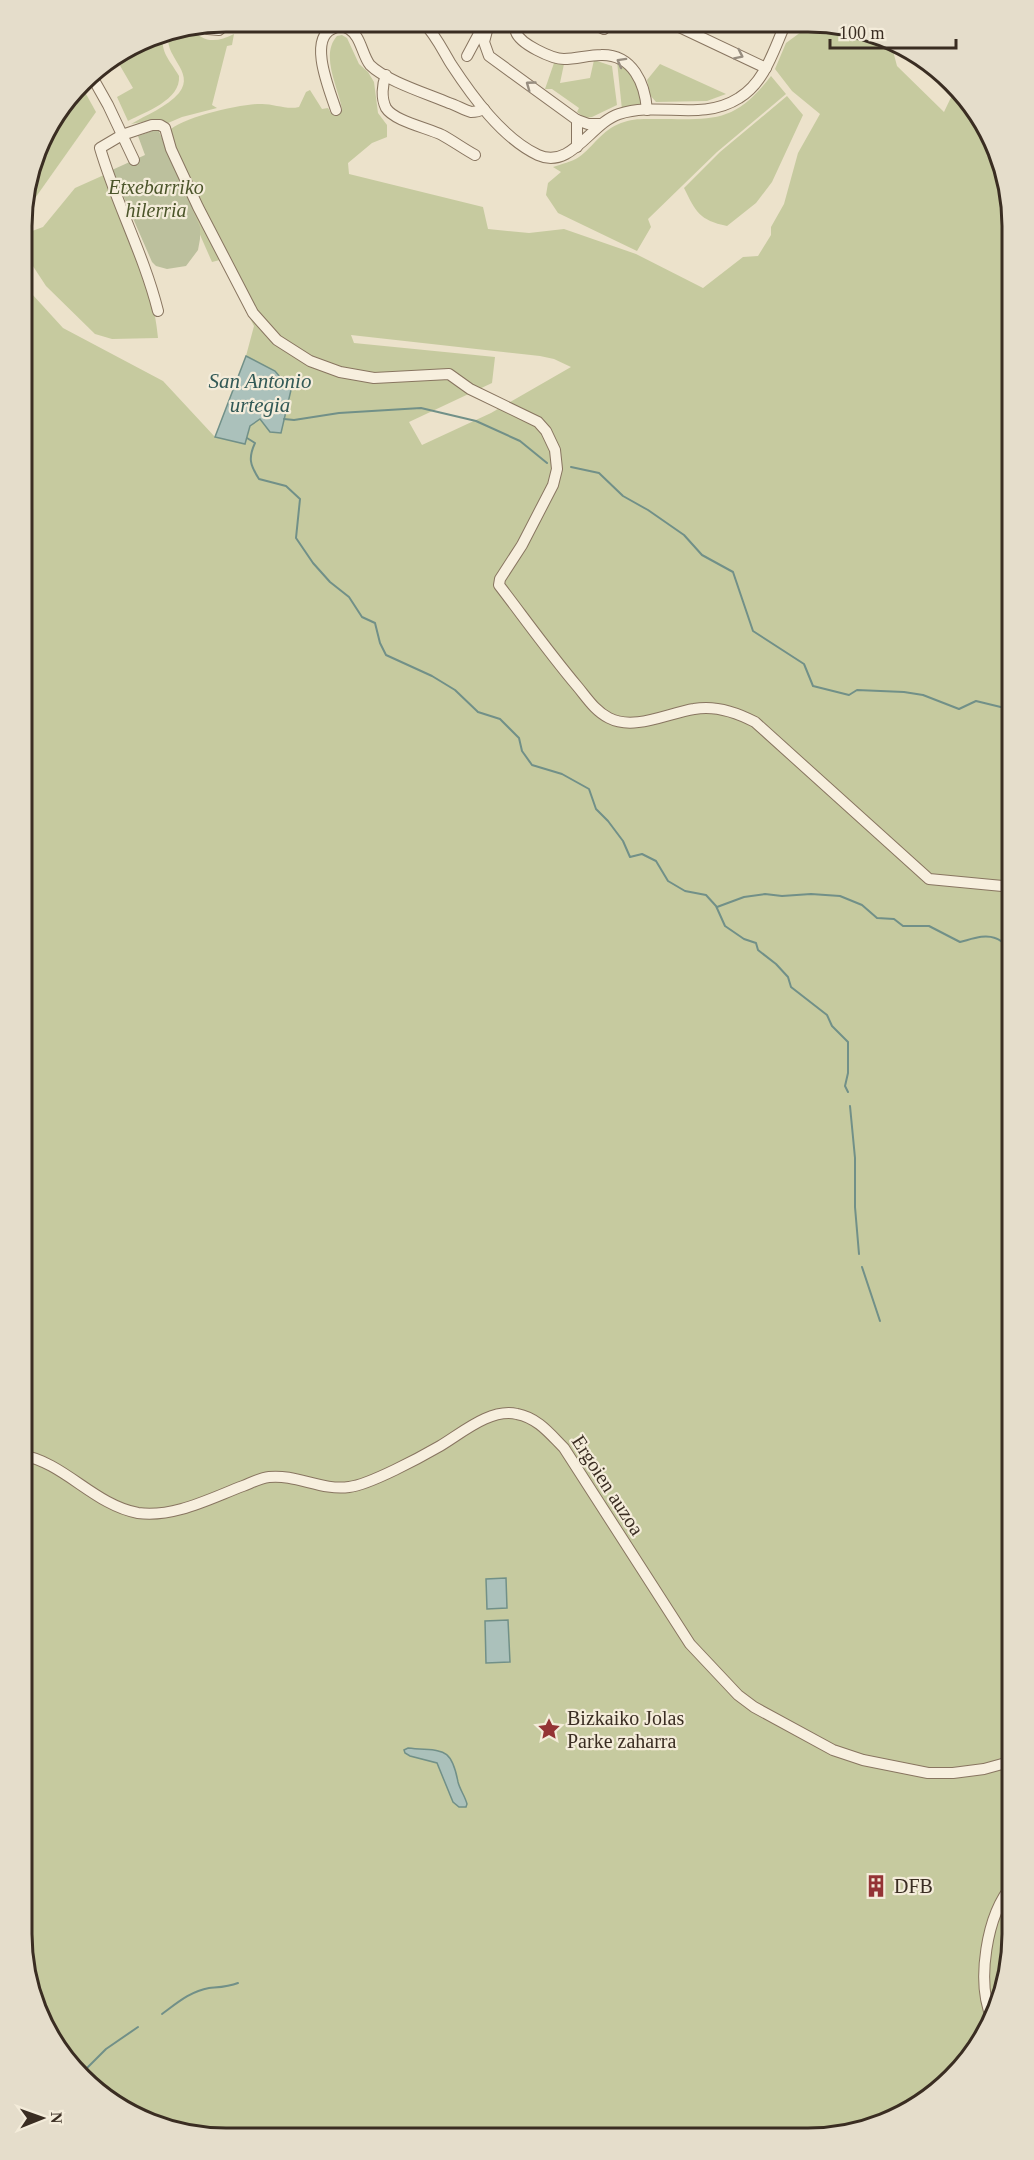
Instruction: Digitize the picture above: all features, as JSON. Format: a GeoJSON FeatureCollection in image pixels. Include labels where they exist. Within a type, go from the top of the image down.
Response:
{"type":"FeatureCollection","features":[{"type":"Feature","properties":{"kind":"street"},"geometry":{"type":"LineString","coordinates":[[327,32],[322,36],[321,52],[336,110]]}},
{"type":"Feature","properties":{"kind":"street"},"geometry":{"type":"LineString","coordinates":[[353,32],[370,64],[386,75],[471,112],[484,109]]}},
{"type":"Feature","properties":{"kind":"street"},"geometry":{"type":"LineString","coordinates":[[432,32],[450,62],[501,129],[536,154],[550,157],[571,152],[600,124],[618,115],[647,110],[713,110],[741,97],[755,85],[766,68],[783,32]]}},
{"type":"Feature","properties":{"kind":"street"},"geometry":{"type":"LineString","coordinates":[[467,56],[482,32]]}},
{"type":"Feature","properties":{"kind":"street"},"geometry":{"type":"LineString","coordinates":[[486,32],[484,42],[489,56],[577,120],[588,124],[600,124]]}},
{"type":"Feature","properties":{"kind":"street"},"geometry":{"type":"LineString","coordinates":[[516,32],[521,39],[534,48],[555,57],[564,59],[605,55],[623,62],[637,73],[642,82],[647,110]]}},
{"type":"Feature","properties":{"kind":"street"},"geometry":{"type":"LineString","coordinates":[[690,32],[766,68]]}},
{"type":"Feature","properties":{"kind":"street"},"geometry":{"type":"LineString","coordinates":[[386,75],[383,99],[393,115],[440,135],[475,155]]}},
{"type":"Feature","properties":{"kind":"street"},"geometry":{"type":"LineString","coordinates":[[95,82],[134,160]]}},
{"type":"Feature","properties":{"kind":"street"},"geometry":{"type":"LineString","coordinates":[[577,120],[577,147]]}},
{"type":"Feature","properties":{"kind":"street"},"geometry":{"type":"LineString","coordinates":[[158,311],[152,287],[107,172],[100,148],[122,135],[152,125],[165,128],[171,149],[234,278],[253,313],[278,340],[310,361],[340,372],[374,378],[449,374],[470,388],[538,422],[546,431],[555,450],[557,469],[553,485],[522,545],[500,579],[499,585],[557,663],[597,711],[611,720],[624,722],[643,721],[694,709],[714,709],[740,714],[755,722],[929,879],[1002,886]]}},
{"type":"Feature","properties":{"kind":"street","name":"Ergoien auzoa"},"geometry":{"type":"LineString","coordinates":[[32,1458],[42,1461],[87,1490],[118,1506],[138,1513],[158,1513],[179,1510],[267,1477],[285,1477],[329,1487],[350,1487],[370,1481],[437,1448],[487,1418],[501,1413],[518,1414],[539,1423],[564,1448],[690,1644],[738,1695],[754,1707],[833,1750],[863,1760],[928,1773],[984,1769],[1002,1764]]}},
{"type":"Feature","properties":{"kind":"street"},"geometry":{"type":"LineString","coordinates":[[988,2009],[985,2000],[984,1967],[1002,1899]]}},
{"type":"Feature","properties":{"kind":"green space"},"geometry":{"type":"Polygon","coordinates":[[[801,32],[821,32],[846,35],[893,52],[897,66],[944,112],[952,96],[970,118],[992,163],[1001,200],[1002,1947],[999,1972],[992,1997],[976,2031],[946,2072],[927,2088],[894,2108],[846,2125],[821,2128],[226,2128],[200,2127],[175,2122],[151,2114],[129,2102],[88,2072],[64,2042],[52,2020],[38,1985],[33,1960],[32,294],[63,328],[163,381],[215,437],[250,426],[260,419],[275,371],[246,356],[254,326],[220,260],[212,262],[175,178],[173,141],[169,131],[199,116],[241,106],[262,104],[299,107],[306,92],[310,90],[322,109],[328,108],[331,113],[342,109],[330,62],[330,52],[337,36],[342,35],[347,38],[359,64],[374,82],[378,113],[387,125],[387,137],[372,143],[348,163],[349,174],[483,207],[488,229],[529,233],[564,229],[636,254],[703,288],[743,257],[758,256],[771,235],[771,227],[784,204],[798,153],[820,114],[792,91],[775,69],[786,43],[801,32]],[[351,335],[354,343],[495,357],[492,383],[409,422],[422,445],[491,413],[571,367],[554,359],[351,335]]]}},
{"type":"Feature","properties":{"kind":"green space"},"geometry":{"type":"Polygon","coordinates":[[[197,34],[206,39],[217,40],[234,34],[232,45],[227,46],[212,105],[217,108],[168,123],[159,119],[131,124],[162,107],[179,93],[184,77],[168,40],[188,35],[197,34]]]}},
{"type":"Feature","properties":{"kind":"green space"},"geometry":{"type":"Polygon","coordinates":[[[162,42],[164,51],[179,76],[174,92],[161,104],[128,121],[117,97],[133,88],[119,64],[162,42]]]}},
{"type":"Feature","properties":{"kind":"green space"},"geometry":{"type":"Polygon","coordinates":[[[594,60],[612,66],[617,105],[585,118],[577,112],[579,108],[552,89],[545,89],[554,63],[564,64],[560,83],[590,78],[594,60]]]}},
{"type":"Feature","properties":{"kind":"green space"},"geometry":{"type":"Polygon","coordinates":[[[617,61],[638,77],[643,107],[622,110],[617,61]]]}},
{"type":"Feature","properties":{"kind":"green space"},"geometry":{"type":"Polygon","coordinates":[[[660,64],[726,94],[707,101],[656,102],[650,95],[647,80],[660,64]]]}},
{"type":"Feature","properties":{"kind":"green space"},"geometry":{"type":"Polygon","coordinates":[[[771,76],[786,94],[717,152],[648,219],[651,227],[637,251],[558,213],[546,195],[548,183],[561,172],[553,167],[579,157],[614,126],[626,121],[644,119],[694,119],[721,115],[745,103],[771,76]]]}},
{"type":"Feature","properties":{"kind":"green space"},"geometry":{"type":"Polygon","coordinates":[[[85,92],[96,112],[33,201],[46,151],[64,118],[85,92]]]}},
{"type":"Feature","properties":{"kind":"green space"},"geometry":{"type":"Polygon","coordinates":[[[787,96],[803,115],[772,182],[756,203],[727,226],[704,218],[695,209],[684,188],[720,152],[787,96]]]}},
{"type":"Feature","properties":{"kind":"green space","name":"Etxebarriko hilerria"},"geometry":{"type":"Polygon","coordinates":[[[158,129],[200,227],[198,250],[186,266],[167,269],[156,266],[152,262],[112,170],[145,155],[138,136],[158,129]]]}},
{"type":"Feature","properties":{"kind":"green space"},"geometry":{"type":"Polygon","coordinates":[[[104,175],[144,275],[158,338],[112,339],[95,334],[46,286],[32,265],[32,231],[43,227],[75,188],[104,175]]]}},
{"type":"Feature","properties":{"kind":"water","name":"San Antonio urtegia"},"geometry":{"type":"Polygon","coordinates":[[[246,356],[275,371],[291,390],[281,433],[270,432],[260,419],[250,426],[245,444],[215,437],[246,356]]]}},
{"type":"Feature","properties":{"kind":"water"},"geometry":{"type":"Polygon","coordinates":[[[506,1578],[507,1608],[487,1609],[486,1579],[506,1578]]]}},
{"type":"Feature","properties":{"kind":"water"},"geometry":{"type":"Polygon","coordinates":[[[508,1620],[510,1662],[486,1663],[485,1621],[508,1620]]]}},
{"type":"Feature","properties":{"kind":"water"},"geometry":{"type":"Polygon","coordinates":[[[408,1748],[436,1750],[448,1756],[452,1761],[467,1804],[466,1807],[459,1807],[453,1802],[437,1763],[410,1756],[404,1750],[408,1748]]]}},
{"type":"Feature","properties":{"kind":"waterway"},"geometry":{"type":"LineString","coordinates":[[284,419],[421,408],[476,421],[520,441],[547,463]]}},
{"type":"Feature","properties":{"kind":"waterway"},"geometry":{"type":"LineString","coordinates":[[247,438],[255,443],[251,461],[259,479],[286,486],[300,499],[296,538],[313,563],[330,582],[349,597],[362,617],[375,623],[386,655],[432,676],[455,690],[478,712],[500,719],[519,738],[522,751],[532,765],[562,774],[589,789],[596,809],[623,841],[630,857],[642,854],[656,861],[668,881],[685,891],[706,895],[716,906],[725,926],[744,939],[756,943],[758,950],[788,977],[791,987],[827,1015],[832,1026],[848,1042],[848,1073],[845,1086],[848,1092]]}},
{"type":"Feature","properties":{"kind":"waterway"},"geometry":{"type":"LineString","coordinates":[[571,467],[599,473],[623,496],[684,535],[702,555],[733,572],[753,631],[804,664],[813,686],[849,695],[857,690],[904,692],[923,695],[959,709],[976,701],[1002,707]]}},
{"type":"Feature","properties":{"kind":"waterway"},"geometry":{"type":"LineString","coordinates":[[717,907],[744,897],[765,894],[840,896],[862,905],[877,918],[894,919],[903,926],[929,926],[960,942],[978,937],[995,938],[1002,942]]}},
{"type":"Feature","properties":{"kind":"waterway"},"geometry":{"type":"LineString","coordinates":[[850,1106],[855,1158],[855,1207],[859,1254]]}},
{"type":"Feature","properties":{"kind":"waterway"},"geometry":{"type":"LineString","coordinates":[[862,1267],[880,1321]]}},
{"type":"Feature","properties":{"kind":"waterway"},"geometry":{"type":"LineString","coordinates":[[162,2014],[196,1992],[238,1983]]}},
{"type":"Feature","properties":{"kind":"waterway"},"geometry":{"type":"LineString","coordinates":[[86,2069],[106,2049],[138,2027]]}},
{"type":"Feature","properties":{"kind":"place","name":"Bizkaiko Jolas Parke zaharra"},"geometry":{"type":"Point","coordinates":[549,1729]}},
{"type":"Feature","properties":{"kind":"place","name":"DFB"},"geometry":{"type":"Point","coordinates":[876,1886]}}]}
